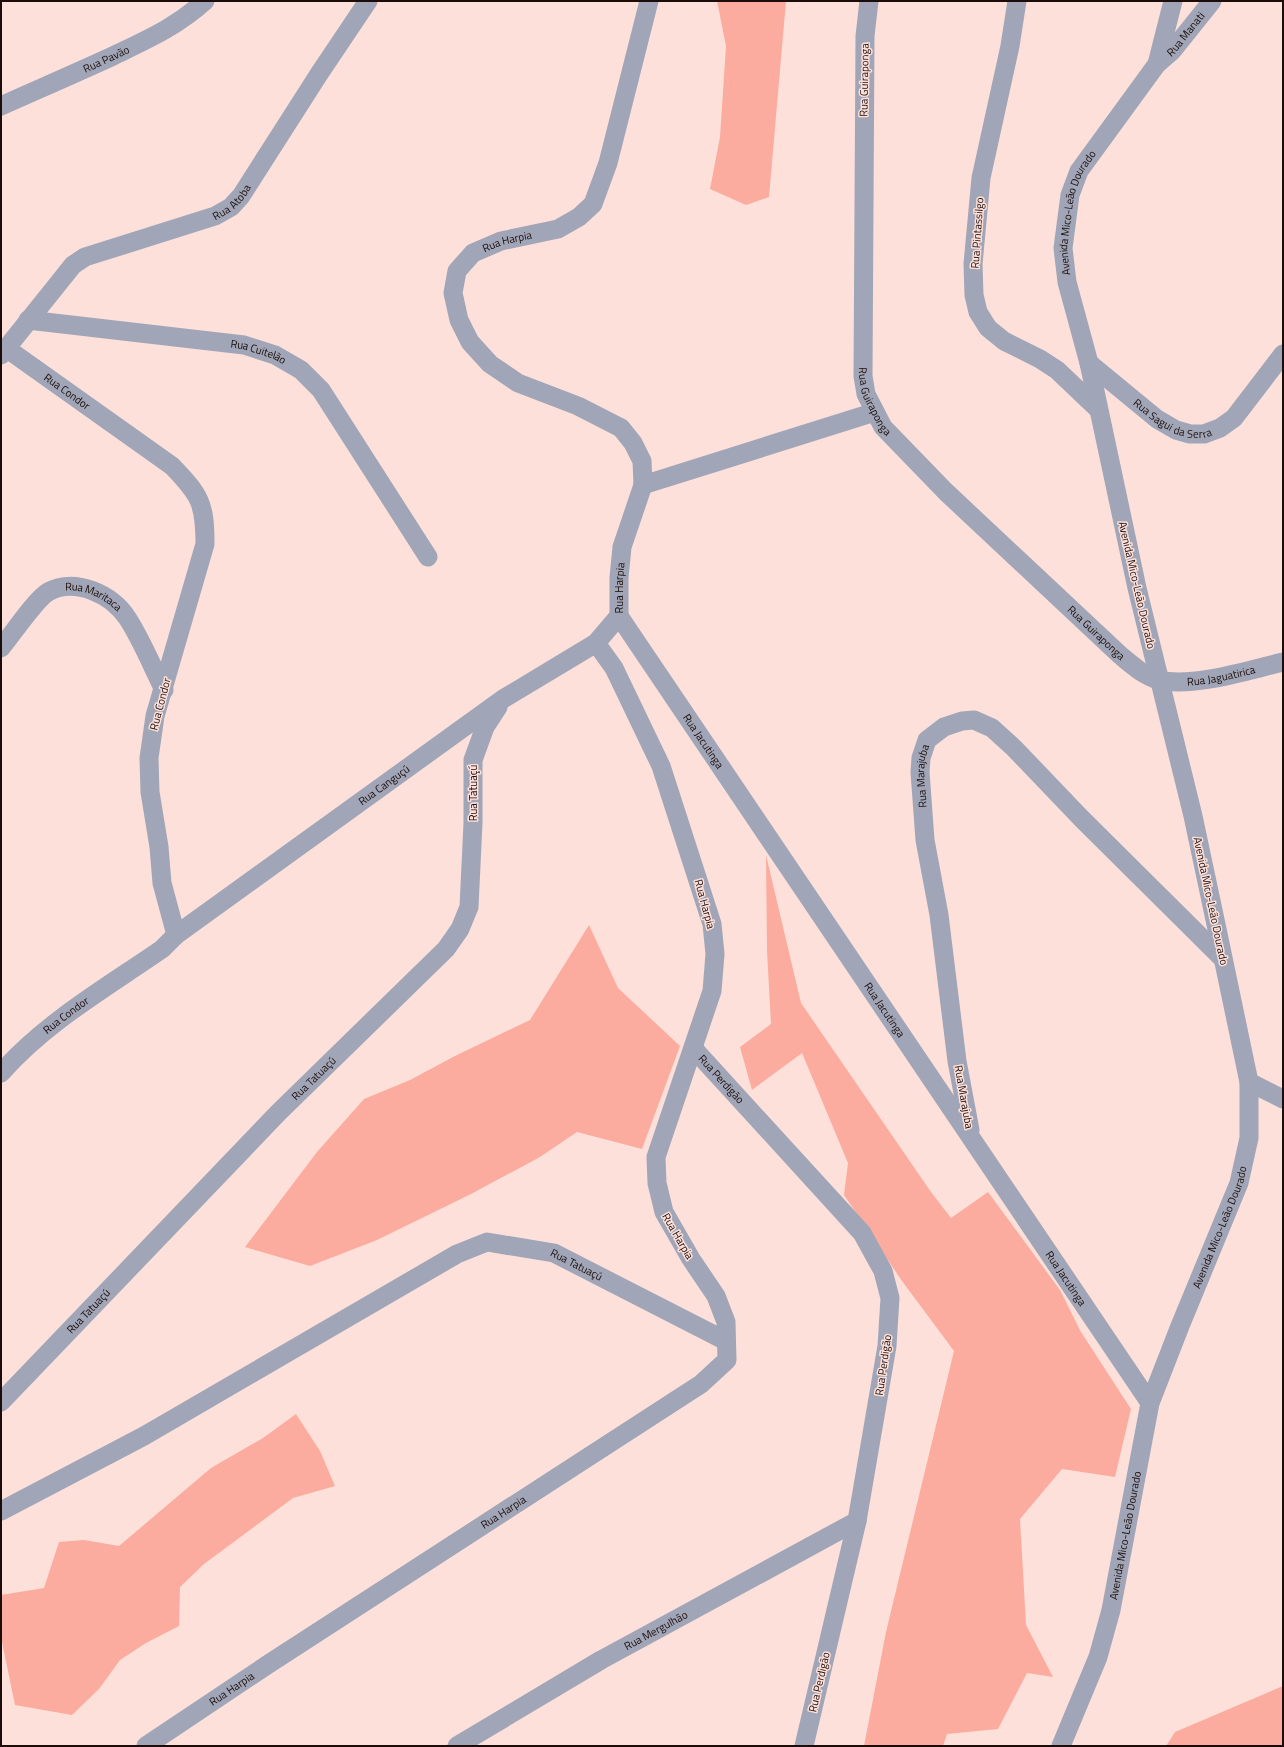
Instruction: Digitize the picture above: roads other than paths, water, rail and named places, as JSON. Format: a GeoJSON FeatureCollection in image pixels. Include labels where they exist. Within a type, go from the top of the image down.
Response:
{"type":"FeatureCollection","features":[{"type":"Feature","properties":{"kind":"street","name":"Rua Pavão"},"geometry":{"type":"LineString","coordinates":[[1,106],[83,70],[159,34],[185,18],[205,1]]}},
{"type":"Feature","properties":{"kind":"street","name":"Rua Atoba"},"geometry":{"type":"LineString","coordinates":[[28,320],[72,265],[85,257],[215,216],[231,208],[241,196],[318,74],[368,1]]}},
{"type":"Feature","properties":{"kind":"street","name":"Rua Harpia"},"geometry":{"type":"LineString","coordinates":[[146,1746],[280,1657],[701,1384],[727,1360],[726,1322],[716,1296],[691,1259],[664,1212],[657,1183],[656,1157],[712,991],[715,954],[712,924],[661,766],[614,668],[596,643],[620,616],[619,578],[622,547],[642,485],[642,461],[632,443],[621,428],[578,406],[518,383],[490,364],[470,342],[459,320],[453,293],[458,271],[473,253],[502,241],[558,229],[579,217],[593,204],[608,163],[649,1]]}},
{"type":"Feature","properties":{"kind":"street"},"geometry":{"type":"LineString","coordinates":[[855,1],[865,36]]}},
{"type":"Feature","properties":{"kind":"street","name":"Rua Guiraponga"},"geometry":{"type":"LineString","coordinates":[[869,1],[865,36],[863,376],[866,394],[883,427],[974,518],[1120,655],[1141,672],[1159,680]]}},
{"type":"Feature","properties":{"kind":"street","name":"Rua Pintassilgo"},"geometry":{"type":"LineString","coordinates":[[1017,1],[1010,46],[981,178],[973,264],[974,295],[978,312],[988,328],[1004,341],[1040,359],[1057,370],[1098,409]]}},
{"type":"Feature","properties":{"kind":"street"},"geometry":{"type":"LineString","coordinates":[[1157,64],[1173,1]]}},
{"type":"Feature","properties":{"kind":"street","name":"Rua Manati"},"geometry":{"type":"LineString","coordinates":[[1157,64],[1172,50],[1212,1]]}},
{"type":"Feature","properties":{"kind":"street","name":"Avenida Mico-Leão Dourado"},"geometry":{"type":"LineString","coordinates":[[1060,1746],[1098,1657],[1111,1610],[1150,1403],[1239,1183],[1249,1138],[1249,1082],[1224,959],[1193,816],[1159,680],[1089,363],[1067,282],[1063,248],[1070,195],[1079,171],[1157,64]]}},
{"type":"Feature","properties":{"kind":"street"},"geometry":{"type":"LineString","coordinates":[[3,351],[28,320]]}},
{"type":"Feature","properties":{"kind":"street","name":"Rua Cuitelão"},"geometry":{"type":"LineString","coordinates":[[28,320],[244,345],[275,355],[301,370],[321,390],[428,557]]}},
{"type":"Feature","properties":{"kind":"street","name":"Rua Condor"},"geometry":{"type":"LineString","coordinates":[[1,1073],[16,1056],[57,1021],[162,949],[176,935],[162,884],[159,847],[150,792],[149,758],[155,716],[164,690],[206,544],[202,505],[194,488],[172,466],[3,351]]}},
{"type":"Feature","properties":{"kind":"street","name":"Rua Sagui da Serra"},"geometry":{"type":"LineString","coordinates":[[1089,363],[1157,419],[1176,430],[1190,434],[1204,434],[1220,428],[1234,418],[1283,354]]}},
{"type":"Feature","properties":{"kind":"street"},"geometry":{"type":"LineString","coordinates":[[642,485],[875,412]]}},
{"type":"Feature","properties":{"kind":"street","name":"Rua Maritaca"},"geometry":{"type":"LineString","coordinates":[[1,648],[47,593],[68,586],[89,589],[108,598],[127,617],[164,690]]}},
{"type":"Feature","properties":{"kind":"street","name":"Rua Jacutinga"},"geometry":{"type":"LineString","coordinates":[[620,616],[1150,1403]]}},
{"type":"Feature","properties":{"kind":"street","name":"Rua Canguçú"},"geometry":{"type":"LineString","coordinates":[[176,935],[503,699],[596,643]]}},
{"type":"Feature","properties":{"kind":"street","name":"Rua Jaguatirica"},"geometry":{"type":"LineString","coordinates":[[1159,680],[1191,682],[1283,662]]}},
{"type":"Feature","properties":{"kind":"street","name":"Rua Tatuaçú"},"geometry":{"type":"LineString","coordinates":[[1,1402],[278,1113],[446,949],[460,929],[469,907],[473,823],[473,760],[485,727],[503,699]]}},
{"type":"Feature","properties":{"kind":"street","name":"Rua Marajuba"},"geometry":{"type":"LineString","coordinates":[[971,1137],[957,1061],[939,915],[925,840],[920,772],[921,758],[927,740],[944,727],[962,721],[974,720],[992,728],[1014,748],[1081,818],[1224,959]]}},
{"type":"Feature","properties":{"kind":"street","name":"Rua Perdigão"},"geometry":{"type":"LineString","coordinates":[[693,1048],[862,1232],[883,1271],[890,1298],[887,1346],[857,1521],[804,1746]]}},
{"type":"Feature","properties":{"kind":"street"},"geometry":{"type":"LineString","coordinates":[[1249,1082],[1283,1099]]}},
{"type":"Feature","properties":{"kind":"street","name":"Rua Tatuaçú"},"geometry":{"type":"LineString","coordinates":[[1,1510],[144,1436],[457,1254],[487,1242],[554,1254],[726,1341]]}},
{"type":"Feature","properties":{"kind":"street","name":"Rua Mergulhão"},"geometry":{"type":"LineString","coordinates":[[457,1746],[601,1660],[857,1521]]}}]}
